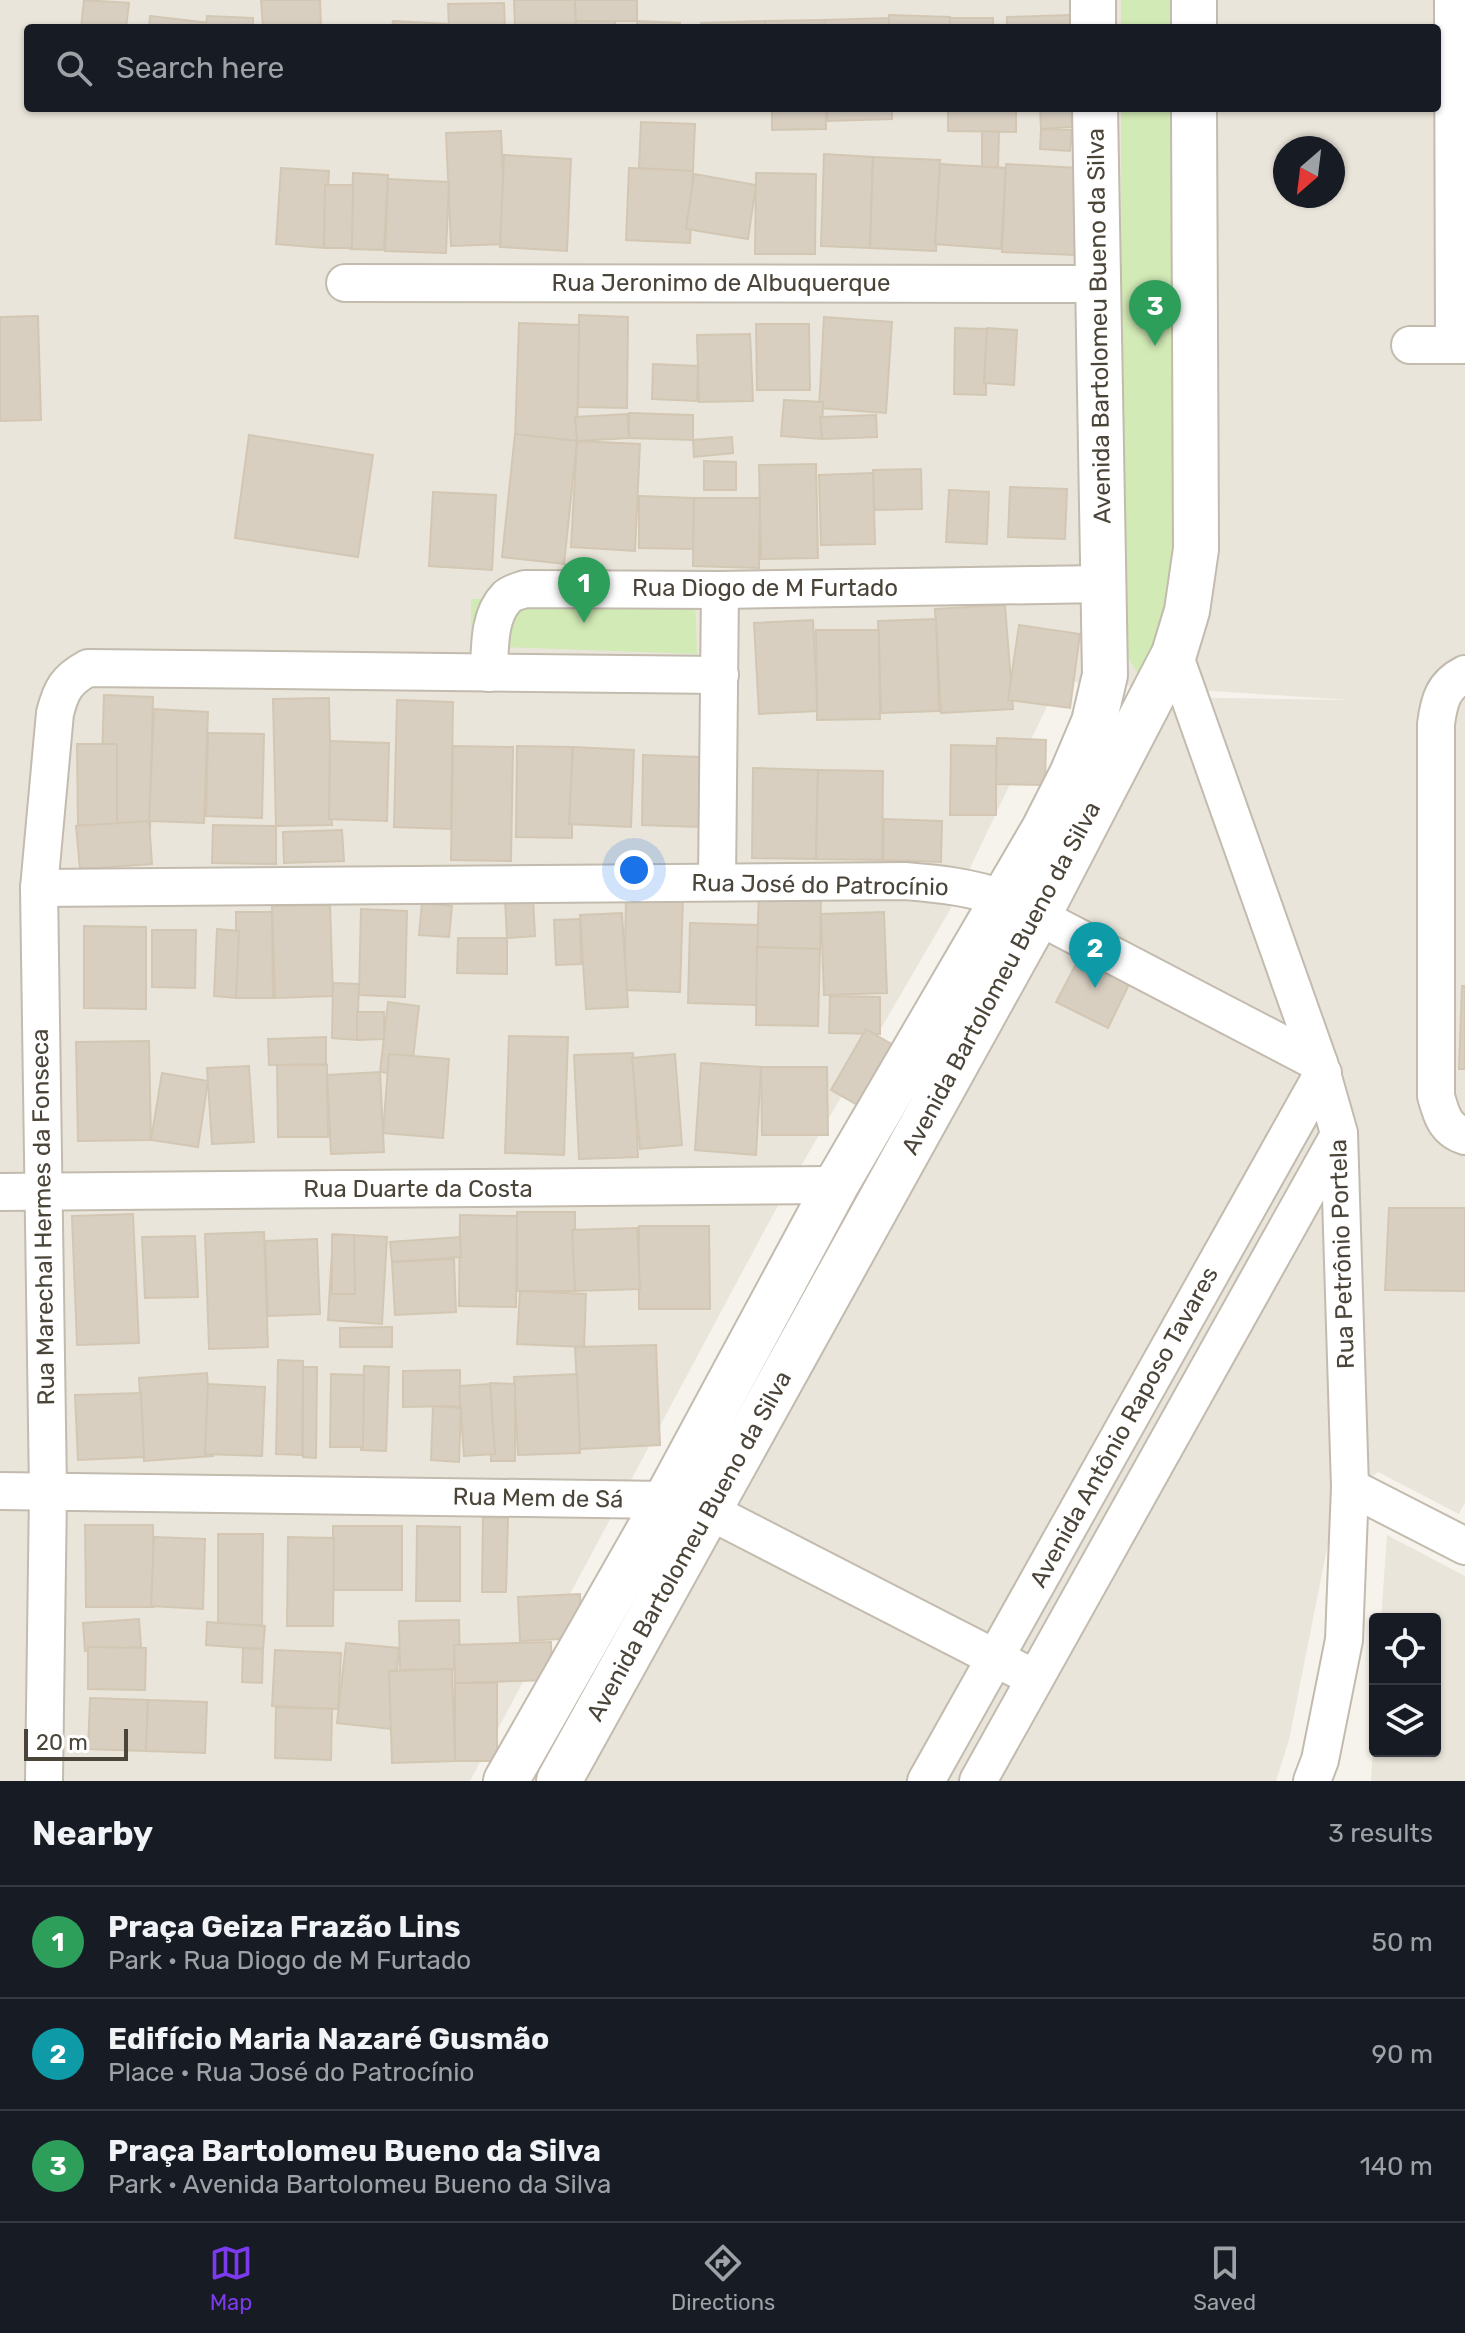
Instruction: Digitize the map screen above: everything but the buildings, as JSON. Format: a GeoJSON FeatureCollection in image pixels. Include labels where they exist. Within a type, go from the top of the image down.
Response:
{"type":"FeatureCollection","features":[{"type":"Feature","properties":{"kind":"street"},"geometry":{"type":"LineString","coordinates":[[1093,0],[1093,24]]}},
{"type":"Feature","properties":{"kind":"street"},"geometry":{"type":"LineString","coordinates":[[1194,0],[1194,24]]}},
{"type":"Feature","properties":{"kind":"street"},"geometry":{"type":"LineString","coordinates":[[1410,345],[1460,344],[1460,166],[1453,0]]}},
{"type":"Feature","properties":{"kind":"street","name":"Avenida Bartolomeu Bueno da Silva"},"geometry":{"type":"LineString","coordinates":[[559,1781],[709,1511],[1021,908],[1044,829],[1094,722],[1105,675],[1095,112]]}},
{"type":"Feature","properties":{"kind":"street","name":"Avenida Bartolomeu Bueno da Silva"},"geometry":{"type":"LineString","coordinates":[[506,1781],[666,1500],[836,1185],[1021,908],[1164,672],[1187,611],[1196,549],[1194,112]]}},
{"type":"Feature","properties":{"kind":"street","name":"Rua Jeronimo de Albuquerque"},"geometry":{"type":"LineString","coordinates":[[345,283],[1098,284]]}},
{"type":"Feature","properties":{"kind":"street","name":"Rua Diogo de M Furtado"},"geometry":{"type":"LineString","coordinates":[[489,673],[491,634],[497,615],[507,596],[525,589],[720,590],[1104,584]]}},
{"type":"Feature","properties":{"kind":"street"},"geometry":{"type":"LineString","coordinates":[[717,882],[720,590]]}},
{"type":"Feature","properties":{"kind":"street","name":"Rua Marechal Hermes da Fonseca"},"geometry":{"type":"LineString","coordinates":[[44,1781],[48,1491],[39,888],[55,713],[60,695],[71,677],[88,668],[489,673]]}},
{"type":"Feature","properties":{"kind":"street"},"geometry":{"type":"LineString","coordinates":[[1105,675],[1164,672]]}},
{"type":"Feature","properties":{"kind":"street","name":"Rua Petrônio Portela"},"geometry":{"type":"LineString","coordinates":[[1164,672],[1321,1068],[1339,1133],[1350,1487],[1344,1640],[1320,1760],[1312,1781]]}},
{"type":"Feature","properties":{"kind":"street"},"geometry":{"type":"LineString","coordinates":[[489,673],[720,675]]}},
{"type":"Feature","properties":{"kind":"street"},"geometry":{"type":"LineString","coordinates":[[1465,674],[1449,683],[1439,703],[1436,724],[1436,1096],[1442,1120],[1456,1134],[1465,1136]]}},
{"type":"Feature","properties":{"kind":"street","name":"Rua José do Patrocínio"},"geometry":{"type":"LineString","coordinates":[[39,888],[717,882],[917,882],[972,888],[1021,908],[1321,1068]]}},
{"type":"Feature","properties":{"kind":"street","name":"Avenida Antônio Raposo Tavares"},"geometry":{"type":"LineString","coordinates":[[926,1781],[1321,1068]]}},
{"type":"Feature","properties":{"kind":"street","name":"Avenida Antônio Raposo Tavares"},"geometry":{"type":"LineString","coordinates":[[978,1781],[1339,1133]]}},
{"type":"Feature","properties":{"kind":"street","name":"Rua Duarte da Costa"},"geometry":{"type":"LineString","coordinates":[[0,1192],[836,1185]]}},
{"type":"Feature","properties":{"kind":"street"},"geometry":{"type":"LineString","coordinates":[[1350,1487],[1465,1546]]}},
{"type":"Feature","properties":{"kind":"street","name":"Rua Mem de Sá"},"geometry":{"type":"LineString","coordinates":[[0,1491],[666,1500],[709,1511],[1034,1678]]}},
{"type":"Feature","properties":{"kind":"shaded area"},"geometry":{"type":"Polygon","coordinates":[[[0,0],[1465,0],[1465,1502],[1459,1514],[1378,1472],[1335,1508],[1289,1740],[1276,1781],[565,1781],[1164,697],[1350,700],[1059,681],[951,908],[776,1209],[470,1781],[0,1781],[0,0]]]}},
{"type":"Feature","properties":{"kind":"shaded area"},"geometry":{"type":"Polygon","coordinates":[[[1387,1535],[1465,1576],[1465,1781],[1371,1781],[1373,1757],[1441,1757],[1441,1613],[1381,1613],[1387,1535]]]}},
{"type":"Feature","properties":{"kind":"green space"},"geometry":{"type":"Polygon","coordinates":[[[1121,0],[1189,0],[1189,24],[1121,24],[1121,0]]]}},
{"type":"Feature","properties":{"kind":"green space"},"geometry":{"type":"Polygon","coordinates":[[[1121,112],[1189,112],[1187,583],[1148,689],[1122,648],[1121,112]]]}},
{"type":"Feature","properties":{"kind":"green space"},"geometry":{"type":"Polygon","coordinates":[[[695,597],[697,654],[471,646],[471,599],[695,597]]]}},
{"type":"Feature","properties":{"kind":"place","name":"Praça Bartolomeu Bueno da Silva"},"geometry":{"type":"Point","coordinates":[1155,346]}},
{"type":"Feature","properties":{"kind":"place","name":"Praça Geiza Frazão Lins"},"geometry":{"type":"Point","coordinates":[584,623]}},
{"type":"Feature","properties":{"kind":"place","name":"Edifício Maria Nazaré Gusmão"},"geometry":{"type":"Point","coordinates":[1095,988]}}]}
